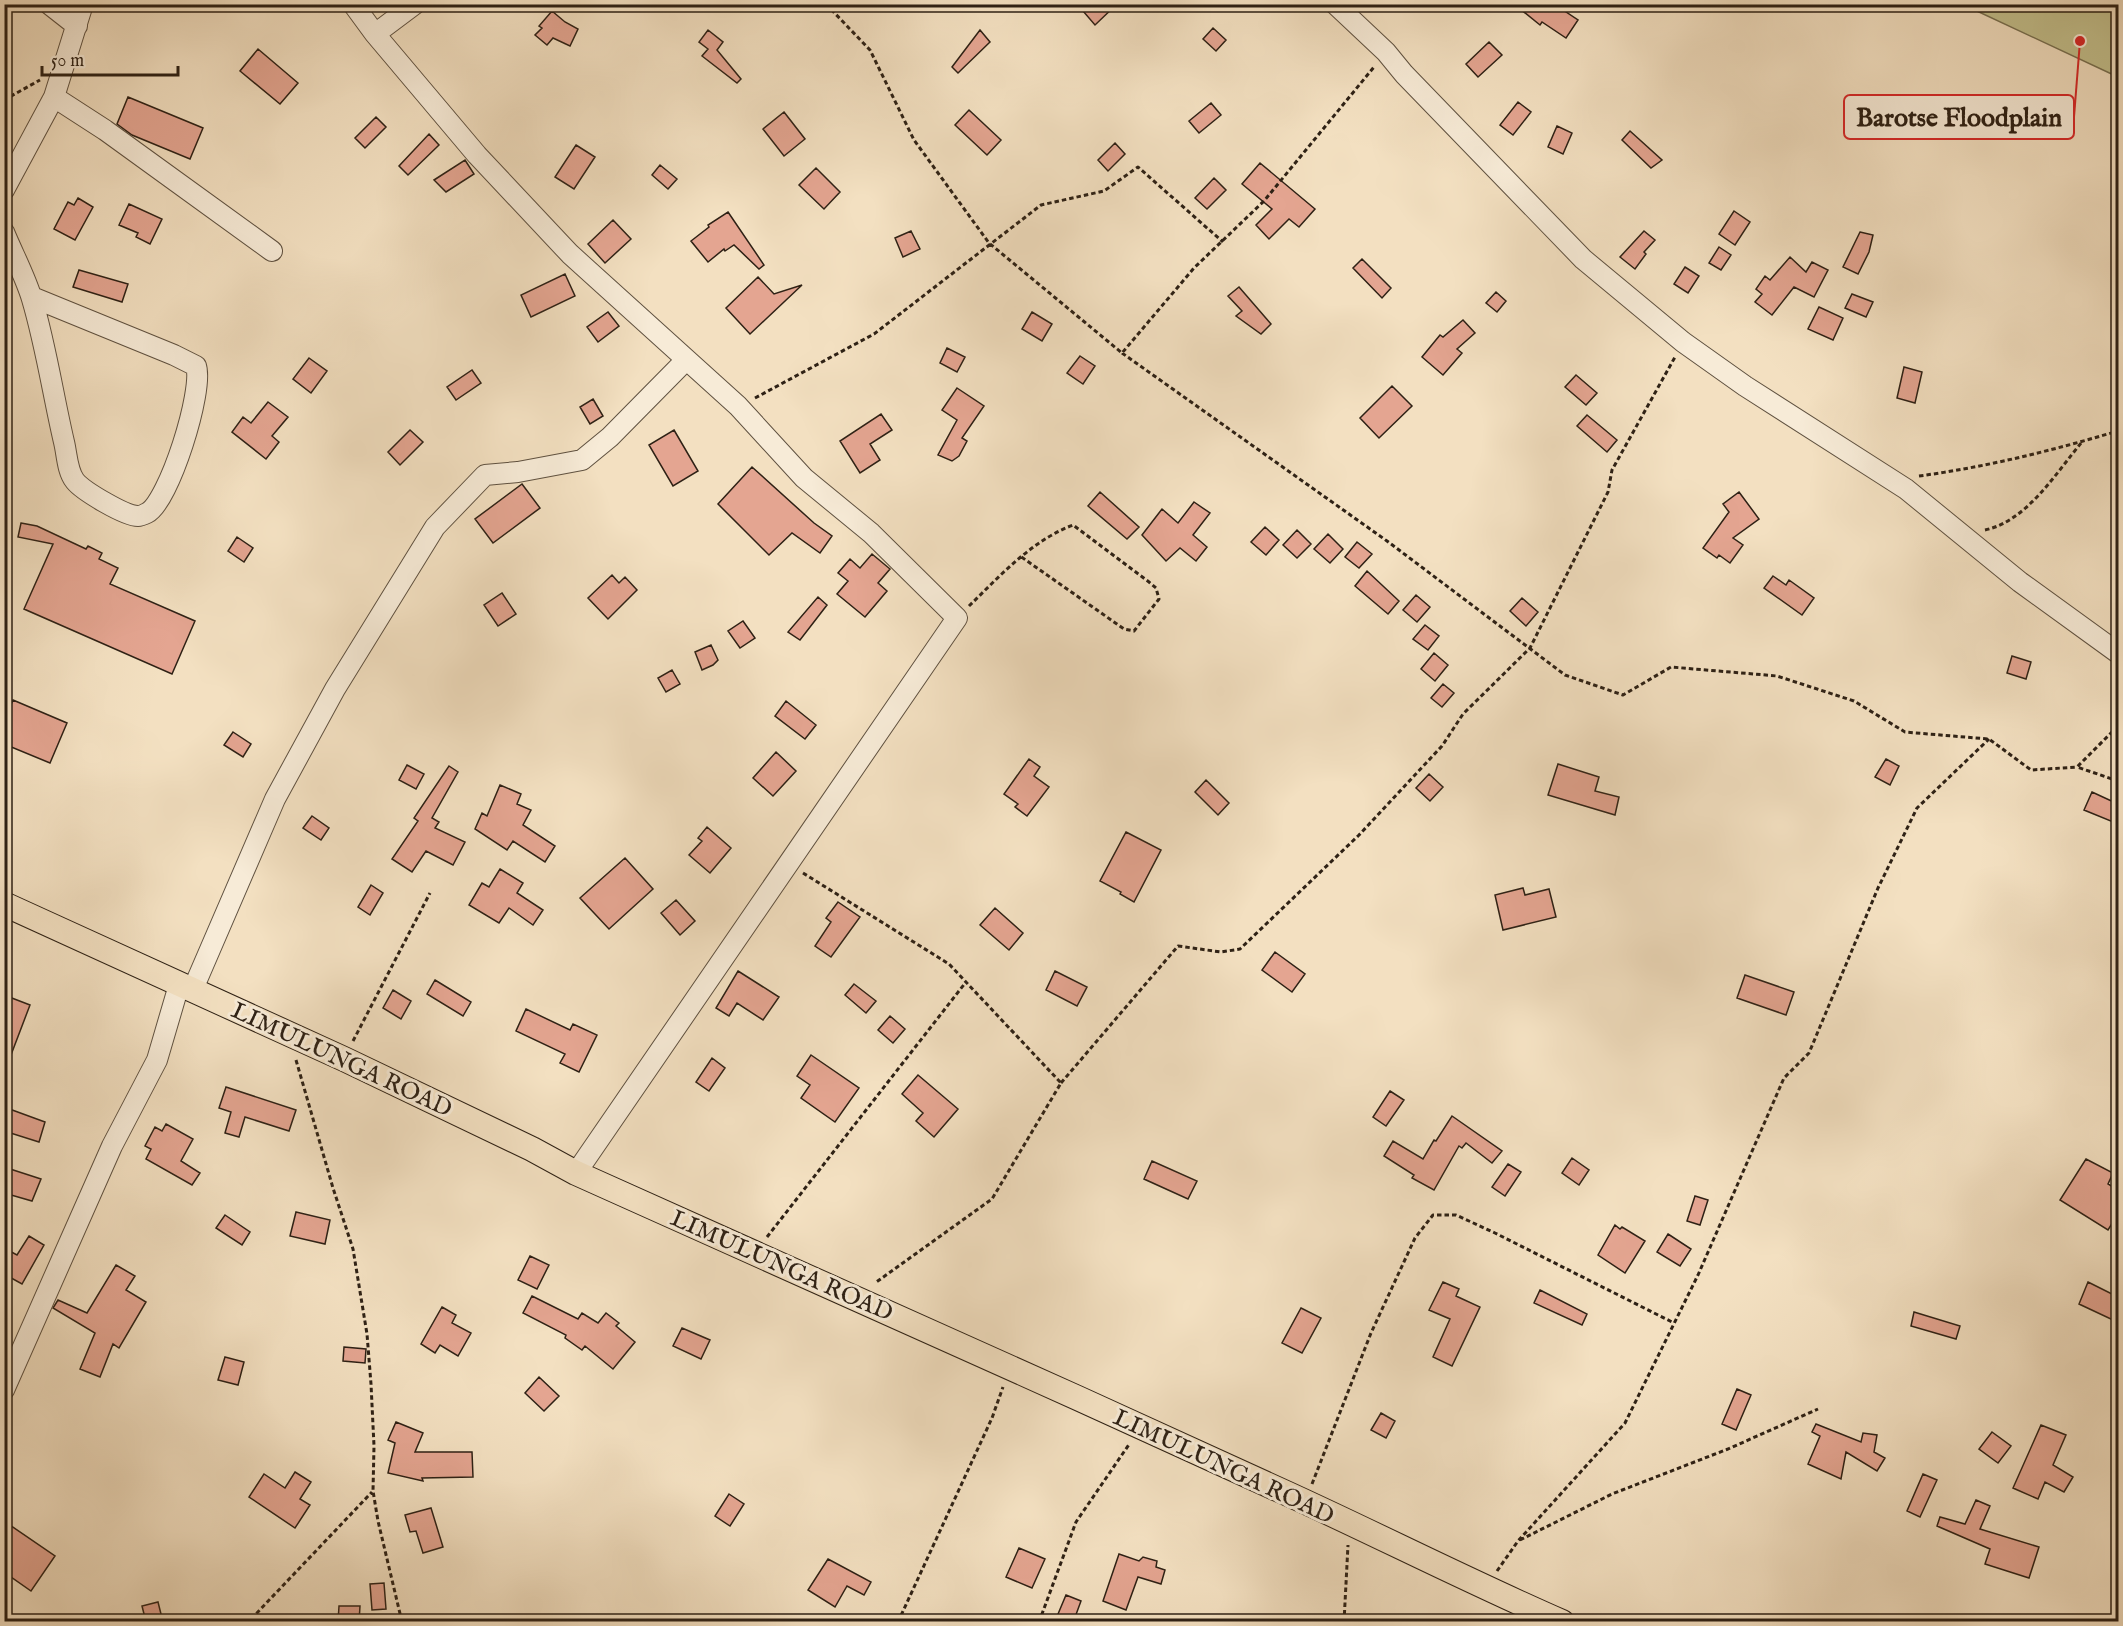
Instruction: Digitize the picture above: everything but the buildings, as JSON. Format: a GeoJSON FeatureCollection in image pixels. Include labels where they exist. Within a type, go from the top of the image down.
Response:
{"type":"FeatureCollection","features":[{"type":"Feature","properties":{"kind":"main road","name":"LIMULUNGA ROAD"},"geometry":{"type":"LineString","coordinates":[[4,904],[344,1059],[532,1149],[576,1173],[1142,1427],[1562,1622]]}},
{"type":"Feature","properties":{"kind":"street"},"geometry":{"type":"LineString","coordinates":[[49,4],[76,26]]}},
{"type":"Feature","properties":{"kind":"street"},"geometry":{"type":"LineString","coordinates":[[4,190],[54,97],[83,4]]}},
{"type":"Feature","properties":{"kind":"street"},"geometry":{"type":"LineString","coordinates":[[353,4],[375,34],[477,155],[570,254],[738,406],[804,478],[871,533],[957,618],[576,1173]]}},
{"type":"Feature","properties":{"kind":"street"},"geometry":{"type":"LineString","coordinates":[[375,34],[415,4]]}},
{"type":"Feature","properties":{"kind":"street"},"geometry":{"type":"LineString","coordinates":[[1335,4],[1386,52],[1404,74],[1583,259],[1683,342],[1745,386],[1906,489],[2020,582],[2118,653]]}},
{"type":"Feature","properties":{"kind":"street"},"geometry":{"type":"LineString","coordinates":[[54,97],[105,130],[272,251]]}},
{"type":"Feature","properties":{"kind":"street"},"geometry":{"type":"LineString","coordinates":[[4,232],[32,297],[55,408],[73,479],[84,491],[126,513],[139,516],[149,512],[159,500],[181,451],[199,382],[196,366],[32,297]]}},
{"type":"Feature","properties":{"kind":"street"},"geometry":{"type":"LineString","coordinates":[[5,1389],[112,1146],[157,1060],[186,987],[275,799],[335,689],[435,527],[485,475],[518,472],[582,460],[610,437],[686,360]]}},
{"type":"Feature","properties":{"kind":"path"},"geometry":{"type":"LineString","coordinates":[[826,4],[870,50],[914,140],[989,243],[1122,353],[1387,541],[1565,675],[1623,695],[1671,667],[1777,676],[1854,701],[1905,732],[1989,739],[2031,770],[2077,767],[2118,781]]}},
{"type":"Feature","properties":{"kind":"path"},"geometry":{"type":"LineString","coordinates":[[1122,353],[1194,268],[1224,242],[1264,201],[1386,52]]}},
{"type":"Feature","properties":{"kind":"path"},"geometry":{"type":"LineString","coordinates":[[4,100],[63,68]]}},
{"type":"Feature","properties":{"kind":"path"},"geometry":{"type":"LineString","coordinates":[[738,406],[874,334],[1041,205],[1104,190],[1138,167],[1224,242]]}},
{"type":"Feature","properties":{"kind":"path"},"geometry":{"type":"LineString","coordinates":[[854,1298],[992,1199],[1061,1083],[1178,946],[1221,952],[1240,949],[1359,835],[1442,746],[1463,714],[1530,648],[1608,492],[1612,470],[1683,342]]}},
{"type":"Feature","properties":{"kind":"path"},"geometry":{"type":"LineString","coordinates":[[1891,479],[1953,471],[2082,442],[2118,431]]}},
{"type":"Feature","properties":{"kind":"path"},"geometry":{"type":"LineString","coordinates":[[1962,534],[2000,527],[2026,509],[2082,442]]}},
{"type":"Feature","properties":{"kind":"path"},"geometry":{"type":"LineString","coordinates":[[957,618],[1020,556],[1062,529],[1073,525],[1156,588],[1159,599],[1134,631],[1124,629],[1020,556]]}},
{"type":"Feature","properties":{"kind":"path"},"geometry":{"type":"LineString","coordinates":[[2077,767],[2118,726]]}},
{"type":"Feature","properties":{"kind":"path"},"geometry":{"type":"LineString","coordinates":[[1485,1588],[1518,1541],[1625,1423],[1698,1275],[1784,1078],[1809,1053],[1878,888],[1917,808],[1989,739]]}},
{"type":"Feature","properties":{"kind":"path"},"geometry":{"type":"LineString","coordinates":[[789,864],[949,963],[1061,1083]]}},
{"type":"Feature","properties":{"kind":"path"},"geometry":{"type":"LineString","coordinates":[[344,1059],[430,893]]}},
{"type":"Feature","properties":{"kind":"path"},"geometry":{"type":"LineString","coordinates":[[755,1252],[966,982]]}},
{"type":"Feature","properties":{"kind":"path"},"geometry":{"type":"LineString","coordinates":[[288,1033],[353,1248],[367,1334],[374,1446],[373,1491],[402,1622]]}},
{"type":"Feature","properties":{"kind":"path"},"geometry":{"type":"LineString","coordinates":[[1306,1502],[1371,1333],[1415,1238],[1433,1215],[1456,1215],[1674,1323]]}},
{"type":"Feature","properties":{"kind":"path"},"geometry":{"type":"LineString","coordinates":[[898,1622],[992,1418],[1010,1369]]}},
{"type":"Feature","properties":{"kind":"path"},"geometry":{"type":"LineString","coordinates":[[5,1389],[8,1511]]}},
{"type":"Feature","properties":{"kind":"path"},"geometry":{"type":"LineString","coordinates":[[1518,1541],[1612,1494],[1728,1449],[1818,1409]]}},
{"type":"Feature","properties":{"kind":"path"},"geometry":{"type":"LineString","coordinates":[[1039,1622],[1076,1522],[1142,1427]]}},
{"type":"Feature","properties":{"kind":"path"},"geometry":{"type":"LineString","coordinates":[[236,1622],[254,1616],[373,1491]]}},
{"type":"Feature","properties":{"kind":"path"},"geometry":{"type":"LineString","coordinates":[[1344,1622],[1350,1524]]}},
{"type":"Feature","properties":{"kind":"shaded area"},"geometry":{"type":"Polygon","coordinates":[[[1964,5],[2118,5],[2118,77],[1964,5]]]}},
{"type":"Feature","properties":{"kind":"place","name":"Barotse Floodplain"},"geometry":{"type":"Point","coordinates":[2080,41]}}]}
